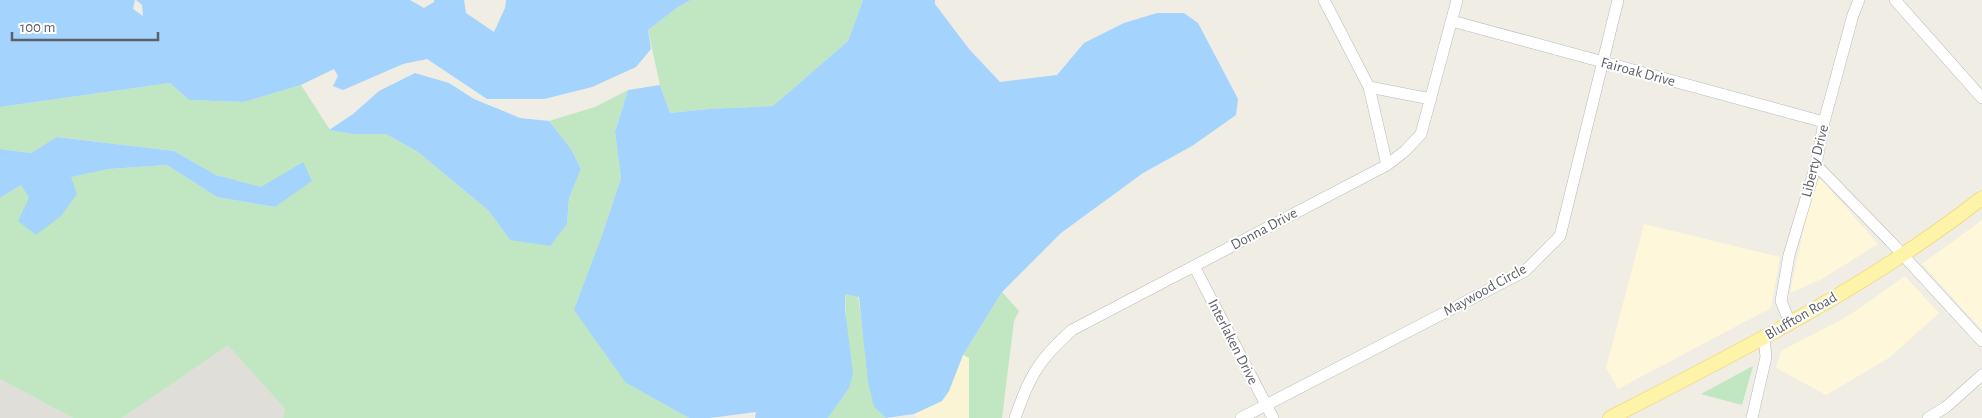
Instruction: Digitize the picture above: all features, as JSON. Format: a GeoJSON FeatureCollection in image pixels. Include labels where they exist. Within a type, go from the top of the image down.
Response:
{"type":"FeatureCollection","features":[{"type":"Feature","properties":{"kind":"main road","name":"Bluffton Road"},"geometry":{"type":"LineString","coordinates":[[1610,418],[1790,323],[1902,255],[1982,198]]}},
{"type":"Feature","properties":{"kind":"street"},"geometry":{"type":"LineString","coordinates":[[1324,0],[1369,87],[1387,165]]}},
{"type":"Feature","properties":{"kind":"street","name":"Donna Drive"},"geometry":{"type":"LineString","coordinates":[[1015,418],[1025,388],[1036,367],[1047,352],[1072,330],[1387,165],[1405,151],[1421,134],[1457,0]]}},
{"type":"Feature","properties":{"kind":"street","name":"Maywood Circle"},"geometry":{"type":"LineString","coordinates":[[1240,418],[1525,271],[1560,236],[1618,0]]}},
{"type":"Feature","properties":{"kind":"street","name":"Liberty Drive"},"geometry":{"type":"LineString","coordinates":[[1790,323],[1781,301],[1789,255],[1816,165],[1824,122],[1853,15],[1859,0]]}},
{"type":"Feature","properties":{"kind":"street"},"geometry":{"type":"LineString","coordinates":[[1895,0],[1982,98]]}},
{"type":"Feature","properties":{"kind":"street","name":"Fairoak Drive"},"geometry":{"type":"LineString","coordinates":[[1452,20],[1824,122]]}},
{"type":"Feature","properties":{"kind":"street"},"geometry":{"type":"LineString","coordinates":[[1369,87],[1431,99]]}},
{"type":"Feature","properties":{"kind":"street"},"geometry":{"type":"LineString","coordinates":[[1816,165],[1982,341]]}},
{"type":"Feature","properties":{"kind":"street","name":"Interlaken Drive"},"geometry":{"type":"LineString","coordinates":[[1194,266],[1273,418]]}},
{"type":"Feature","properties":{"kind":"street"},"geometry":{"type":"LineString","coordinates":[[1752,418],[1766,357],[1764,338]]}},
{"type":"Feature","properties":{"kind":"street"},"geometry":{"type":"LineString","coordinates":[[1928,418],[1946,407],[1982,375]]}},
{"type":"Feature","properties":{"kind":"shaded area"},"geometry":{"type":"Polygon","coordinates":[[[1821,179],[1878,244],[1822,279],[1790,293],[1814,181],[1821,179]]]}},
{"type":"Feature","properties":{"kind":"shaded area"},"geometry":{"type":"Polygon","coordinates":[[[1982,220],[1982,330],[1922,264],[1982,220]]]}},
{"type":"Feature","properties":{"kind":"shaded area"},"geometry":{"type":"Polygon","coordinates":[[[1644,224],[1780,257],[1771,308],[1618,389],[1606,368],[1644,224]]]}},
{"type":"Feature","properties":{"kind":"shaded area"},"geometry":{"type":"Polygon","coordinates":[[[1905,276],[1939,313],[1889,358],[1826,395],[1776,368],[1781,351],[1848,316],[1905,276]]]}},
{"type":"Feature","properties":{"kind":"shaded area"},"geometry":{"type":"Polygon","coordinates":[[[228,344],[285,409],[283,418],[122,418],[228,344]]]}},
{"type":"Feature","properties":{"kind":"shaded area"},"geometry":{"type":"Polygon","coordinates":[[[0,379],[73,418],[0,418],[0,379]]]}},
{"type":"Feature","properties":{"kind":"green space"},"geometry":{"type":"Polygon","coordinates":[[[691,0],[863,0],[848,41],[773,106],[670,113],[660,85],[648,30],[678,7],[691,0]]]}},
{"type":"Feature","properties":{"kind":"green space"},"geometry":{"type":"Polygon","coordinates":[[[170,83],[189,100],[244,102],[301,85],[330,130],[352,134],[386,134],[418,152],[489,211],[510,240],[567,224],[569,198],[581,169],[571,149],[549,121],[595,107],[628,90],[615,132],[621,178],[600,241],[626,383],[689,418],[283,418],[285,409],[228,345],[122,418],[73,418],[0,379],[0,198],[21,185],[29,198],[70,177],[109,169],[167,165],[217,197],[275,207],[303,162],[261,188],[216,175],[174,151],[58,137],[31,153],[0,149],[0,107],[170,83]]]}},
{"type":"Feature","properties":{"kind":"green space"},"geometry":{"type":"Polygon","coordinates":[[[1002,292],[1019,311],[1014,321],[1002,418],[969,418],[969,358],[963,355],[1002,292]]]}},
{"type":"Feature","properties":{"kind":"green space"},"geometry":{"type":"Polygon","coordinates":[[[845,294],[858,296],[874,407],[886,418],[828,418],[849,388],[845,294]]]}},
{"type":"Feature","properties":{"kind":"green space"},"geometry":{"type":"Polygon","coordinates":[[[1753,366],[1742,405],[1701,394],[1753,366]]]}},
{"type":"Feature","properties":{"kind":"sand"},"geometry":{"type":"Polygon","coordinates":[[[963,355],[969,358],[969,418],[917,418],[914,414],[942,400],[949,391],[963,355]]]}},
{"type":"Feature","properties":{"kind":"water"},"geometry":{"type":"Polygon","coordinates":[[[0,0],[135,0],[133,9],[143,16],[142,5],[136,0],[410,0],[424,8],[434,2],[434,0],[464,0],[466,13],[494,32],[505,8],[506,0],[691,0],[678,7],[648,30],[651,49],[636,67],[592,87],[544,99],[487,99],[427,59],[403,64],[343,90],[333,86],[338,76],[334,69],[301,85],[244,102],[189,100],[170,83],[0,107],[0,0]]]}},
{"type":"Feature","properties":{"kind":"water"},"geometry":{"type":"Polygon","coordinates":[[[863,0],[935,0],[935,4],[969,49],[1000,82],[1057,75],[1084,43],[1124,23],[1157,13],[1184,13],[1198,23],[1238,99],[1236,115],[1192,146],[1143,173],[1061,233],[1002,292],[963,355],[949,391],[942,401],[914,414],[886,418],[874,407],[868,382],[859,297],[845,294],[853,374],[849,388],[828,418],[755,418],[756,412],[710,418],[689,418],[626,383],[574,310],[621,178],[615,132],[628,90],[660,85],[670,113],[773,106],[848,41],[863,0]]]}},
{"type":"Feature","properties":{"kind":"water"},"geometry":{"type":"Polygon","coordinates":[[[415,73],[449,83],[474,99],[520,118],[549,121],[571,149],[581,169],[569,198],[567,224],[550,246],[510,240],[489,211],[418,152],[386,134],[352,134],[329,130],[353,114],[379,91],[415,73]]]}},
{"type":"Feature","properties":{"kind":"water"},"geometry":{"type":"Polygon","coordinates":[[[57,137],[174,151],[216,175],[261,187],[303,162],[312,181],[275,207],[217,197],[167,165],[109,169],[71,177],[77,194],[61,216],[36,235],[18,221],[29,198],[21,185],[0,198],[0,149],[31,153],[57,137]]]}}]}
